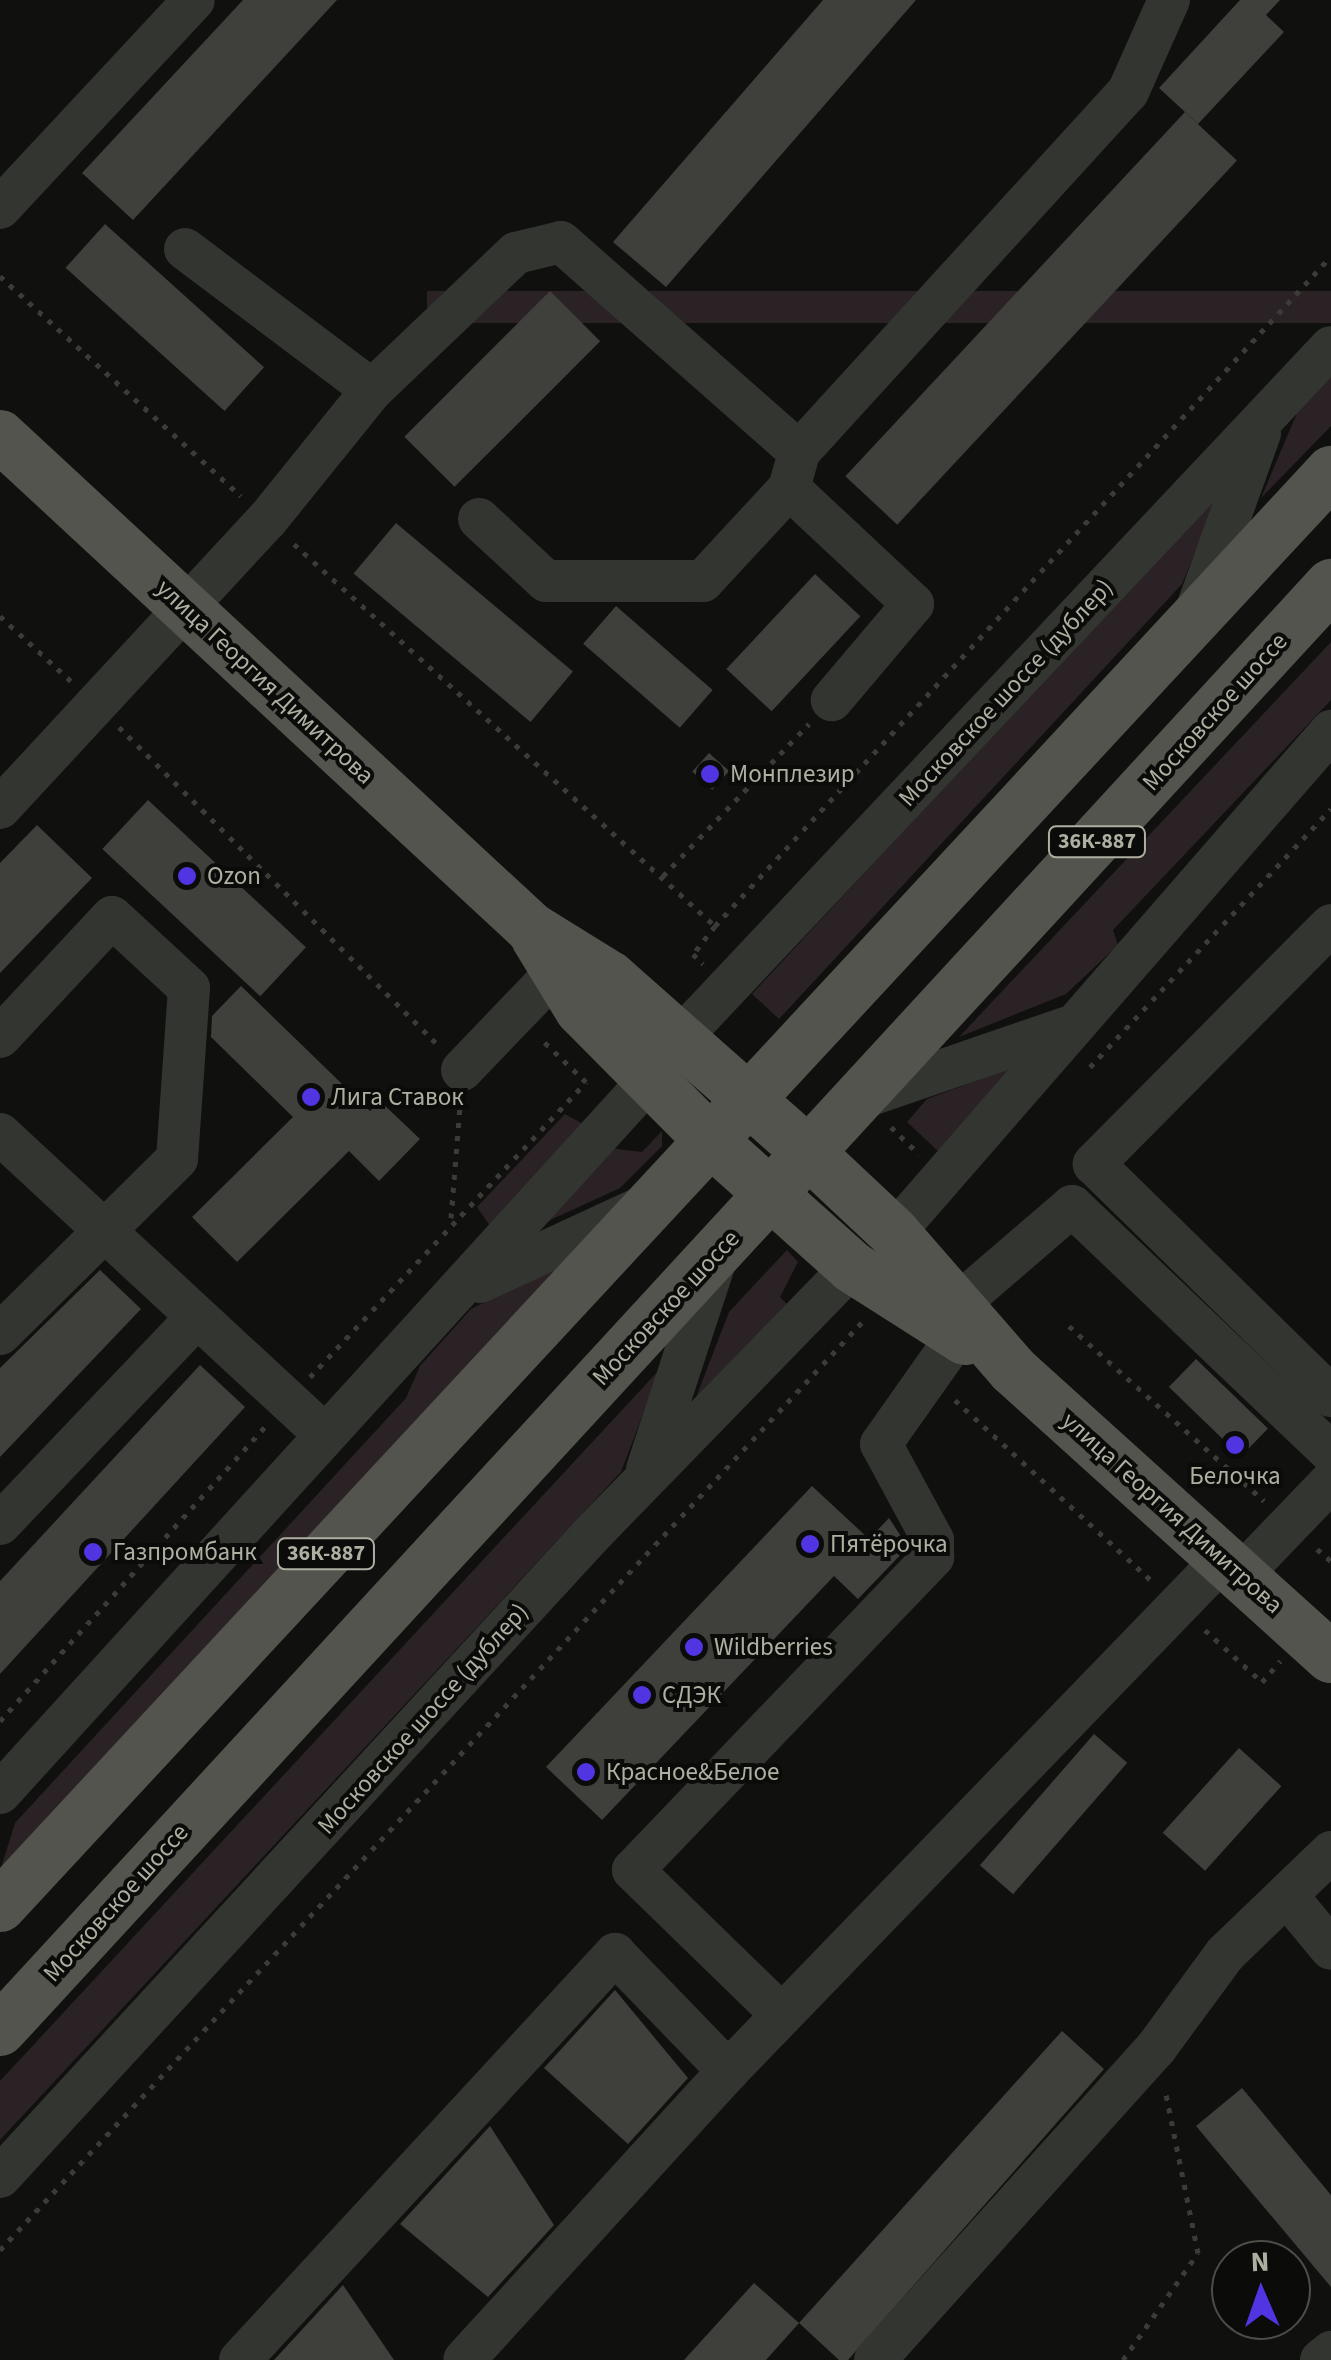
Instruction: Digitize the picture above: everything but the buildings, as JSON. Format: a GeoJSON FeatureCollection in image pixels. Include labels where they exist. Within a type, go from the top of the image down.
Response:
{"type":"FeatureCollection","features":[{"type":"Feature","properties":{"kind":"main road","name":"улица Георгия Димитрова"},"geometry":{"type":"LineString","coordinates":[[0,436],[544,949],[581,1010],[771,1196],[852,1267],[948,1338],[1013,1370],[1318,1645]]}},
{"type":"Feature","properties":{"kind":"main road","name":"36К-887"},"geometry":{"type":"LineString","coordinates":[[0,1906],[1331,472]]}},
{"type":"Feature","properties":{"kind":"main road","name":"Московское шоссе"},"geometry":{"type":"LineString","coordinates":[[0,2030],[1331,585]]}},
{"type":"Feature","properties":{"kind":"main road","name":"улица Георгия Димитрова"},"geometry":{"type":"LineString","coordinates":[[544,949],[610,976],[894,1232],[948,1338]]}},
{"type":"Feature","properties":{"kind":"street"},"geometry":{"type":"LineString","coordinates":[[0,208],[194,0]]}},
{"type":"Feature","properties":{"kind":"street"},"geometry":{"type":"LineString","coordinates":[[479,519],[546,581],[704,581],[794,470],[1128,92],[1169,0]]}},
{"type":"Feature","properties":{"kind":"street"},"geometry":{"type":"LineString","coordinates":[[0,807],[267,520],[372,390],[516,254],[560,242],[794,470],[913,604],[832,700]]}},
{"type":"Feature","properties":{"kind":"street"},"geometry":{"type":"LineString","coordinates":[[185,249],[372,390]]}},
{"type":"Feature","properties":{"kind":"street","name":"Московское шоссе (дублер)"},"geometry":{"type":"LineString","coordinates":[[680,1038],[1331,348]]}},
{"type":"Feature","properties":{"kind":"street"},"geometry":{"type":"LineString","coordinates":[[1192,622],[1265,418]]}},
{"type":"Feature","properties":{"kind":"street"},"geometry":{"type":"LineString","coordinates":[[894,1232],[1069,1026],[1331,731]]}},
{"type":"Feature","properties":{"kind":"street"},"geometry":{"type":"LineString","coordinates":[[0,1037],[112,917],[189,988],[177,1159],[0,1334]]}},
{"type":"Feature","properties":{"kind":"street"},"geometry":{"type":"LineString","coordinates":[[1331,924],[1094,1164],[1331,1396]]}},
{"type":"Feature","properties":{"kind":"street"},"geometry":{"type":"LineString","coordinates":[[462,1070],[515,1015],[544,949]]}},
{"type":"Feature","properties":{"kind":"street"},"geometry":{"type":"LineString","coordinates":[[862,1098],[1069,1026]]}},
{"type":"Feature","properties":{"kind":"street"},"geometry":{"type":"LineString","coordinates":[[0,1793],[323,1432],[466,1289],[650,1079]]}},
{"type":"Feature","properties":{"kind":"street"},"geometry":{"type":"LineString","coordinates":[[0,1134],[195,1319],[323,1432]]}},
{"type":"Feature","properties":{"kind":"street"},"geometry":{"type":"LineString","coordinates":[[466,1289],[653,1202]]}},
{"type":"Feature","properties":{"kind":"street"},"geometry":{"type":"LineString","coordinates":[[782,2015],[633,1870],[932,1557],[933,1540],[881,1444],[948,1338],[1072,1206],[1331,1454]]}},
{"type":"Feature","properties":{"kind":"street"},"geometry":{"type":"LineString","coordinates":[[644,1479],[718,1252]]}},
{"type":"Feature","properties":{"kind":"street","name":"Московское шоссе (дублер)"},"geometry":{"type":"LineString","coordinates":[[0,2177],[644,1479],[852,1267]]}},
{"type":"Feature","properties":{"kind":"street"},"geometry":{"type":"LineString","coordinates":[[0,1524],[195,1319]]}},
{"type":"Feature","properties":{"kind":"street"},"geometry":{"type":"LineString","coordinates":[[464,2360],[728,2071],[1178,1605],[1290,1524],[1331,1481]]}},
{"type":"Feature","properties":{"kind":"street"},"geometry":{"type":"LineString","coordinates":[[875,2360],[1156,2048],[1225,1954],[1331,1852]]}},
{"type":"Feature","properties":{"kind":"street"},"geometry":{"type":"LineString","coordinates":[[1288,1897],[1331,1949]]}},
{"type":"Feature","properties":{"kind":"street"},"geometry":{"type":"LineString","coordinates":[[240,2360],[615,1954],[728,2071]]}},
{"type":"Feature","properties":{"kind":"street"},"geometry":{"type":"LineString","coordinates":[[1321,2360],[1331,2352]]}},
{"type":"Feature","properties":{"kind":"path"},"geometry":{"type":"LineString","coordinates":[[693,954],[1331,256]]}},
{"type":"Feature","properties":{"kind":"path"},"geometry":{"type":"LineString","coordinates":[[0,276],[715,926]]}},
{"type":"Feature","properties":{"kind":"path"},"geometry":{"type":"LineString","coordinates":[[0,616],[96,704],[462,1070],[451,1219]]}},
{"type":"Feature","properties":{"kind":"path"},"geometry":{"type":"LineString","coordinates":[[663,876],[832,700]]}},
{"type":"Feature","properties":{"kind":"path"},"geometry":{"type":"LineString","coordinates":[[1088,1069],[1331,809]]}},
{"type":"Feature","properties":{"kind":"path"},"geometry":{"type":"LineString","coordinates":[[515,1015],[586,1082]]}},
{"type":"Feature","properties":{"kind":"path"},"geometry":{"type":"LineString","coordinates":[[901,1136],[926,1162]]}},
{"type":"Feature","properties":{"kind":"path"},"geometry":{"type":"LineString","coordinates":[[0,2250],[848,1336],[866,1318],[878,1329]]}},
{"type":"Feature","properties":{"kind":"path"},"geometry":{"type":"LineString","coordinates":[[1069,1326],[1331,1561]]}},
{"type":"Feature","properties":{"kind":"path"},"geometry":{"type":"LineString","coordinates":[[948,1338],[1178,1605],[1262,1682],[1318,1645]]}},
{"type":"Feature","properties":{"kind":"path"},"geometry":{"type":"LineString","coordinates":[[1123,2360],[1198,2253],[1156,2048]]}},
{"type":"Feature","properties":{"kind":"shaded area"},"geometry":{"type":"Polygon","coordinates":[[[427,291],[1331,291],[1331,323],[427,323],[427,291]]]}},
{"type":"Feature","properties":{"kind":"shaded area"},"geometry":{"type":"Polygon","coordinates":[[[1331,377],[1331,426],[1261,498],[1297,413],[1331,377]]]}},
{"type":"Feature","properties":{"kind":"shaded area"},"geometry":{"type":"Polygon","coordinates":[[[1222,487],[1182,584],[779,1019],[752,994],[1222,487]]]}},
{"type":"Feature","properties":{"kind":"shaded area"},"geometry":{"type":"Polygon","coordinates":[[[1331,642],[1331,700],[1113,930],[1118,945],[1066,994],[959,1037],[1331,642]]]}},
{"type":"Feature","properties":{"kind":"shaded area"},"geometry":{"type":"Polygon","coordinates":[[[1019,1065],[939,1152],[907,1122],[927,1099],[1019,1065]]]}},
{"type":"Feature","properties":{"kind":"shaded area"},"geometry":{"type":"Polygon","coordinates":[[[565,1114],[583,1124],[490,1226],[477,1207],[565,1114]]]}},
{"type":"Feature","properties":{"kind":"shaded area"},"geometry":{"type":"Polygon","coordinates":[[[662,1131],[662,1146],[620,1188],[535,1227],[609,1148],[642,1152],[662,1131]]]}},
{"type":"Feature","properties":{"kind":"shaded area"},"geometry":{"type":"Polygon","coordinates":[[[787,1250],[798,1262],[780,1297],[793,1310],[688,1418],[729,1312],[787,1250]]]}},
{"type":"Feature","properties":{"kind":"shaded area"},"geometry":{"type":"Polygon","coordinates":[[[572,1259],[0,1871],[15,1823],[406,1398],[420,1366],[471,1309],[572,1259]]]}},
{"type":"Feature","properties":{"kind":"shaded area"},"geometry":{"type":"Polygon","coordinates":[[[660,1369],[621,1472],[0,2140],[0,2081],[660,1369]]]}},
{"type":"Feature","properties":{"kind":"place","name":"Монплезир"},"geometry":{"type":"Point","coordinates":[710,774]}},
{"type":"Feature","properties":{"kind":"place","name":"Ozon"},"geometry":{"type":"Point","coordinates":[187,876]}},
{"type":"Feature","properties":{"kind":"place","name":"Лига Ставок"},"geometry":{"type":"Point","coordinates":[311,1097]}},
{"type":"Feature","properties":{"kind":"place","name":"Белочка"},"geometry":{"type":"Point","coordinates":[1235,1445]}},
{"type":"Feature","properties":{"kind":"place","name":"Пятёрочка"},"geometry":{"type":"Point","coordinates":[810,1544]}},
{"type":"Feature","properties":{"kind":"place","name":"Газпромбанк"},"geometry":{"type":"Point","coordinates":[93,1552]}},
{"type":"Feature","properties":{"kind":"place","name":"Wildberries"},"geometry":{"type":"Point","coordinates":[694,1647]}},
{"type":"Feature","properties":{"kind":"place","name":"СДЭК"},"geometry":{"type":"Point","coordinates":[642,1695]}},
{"type":"Feature","properties":{"kind":"place","name":"Красное&Белое"},"geometry":{"type":"Point","coordinates":[586,1772]}}]}
